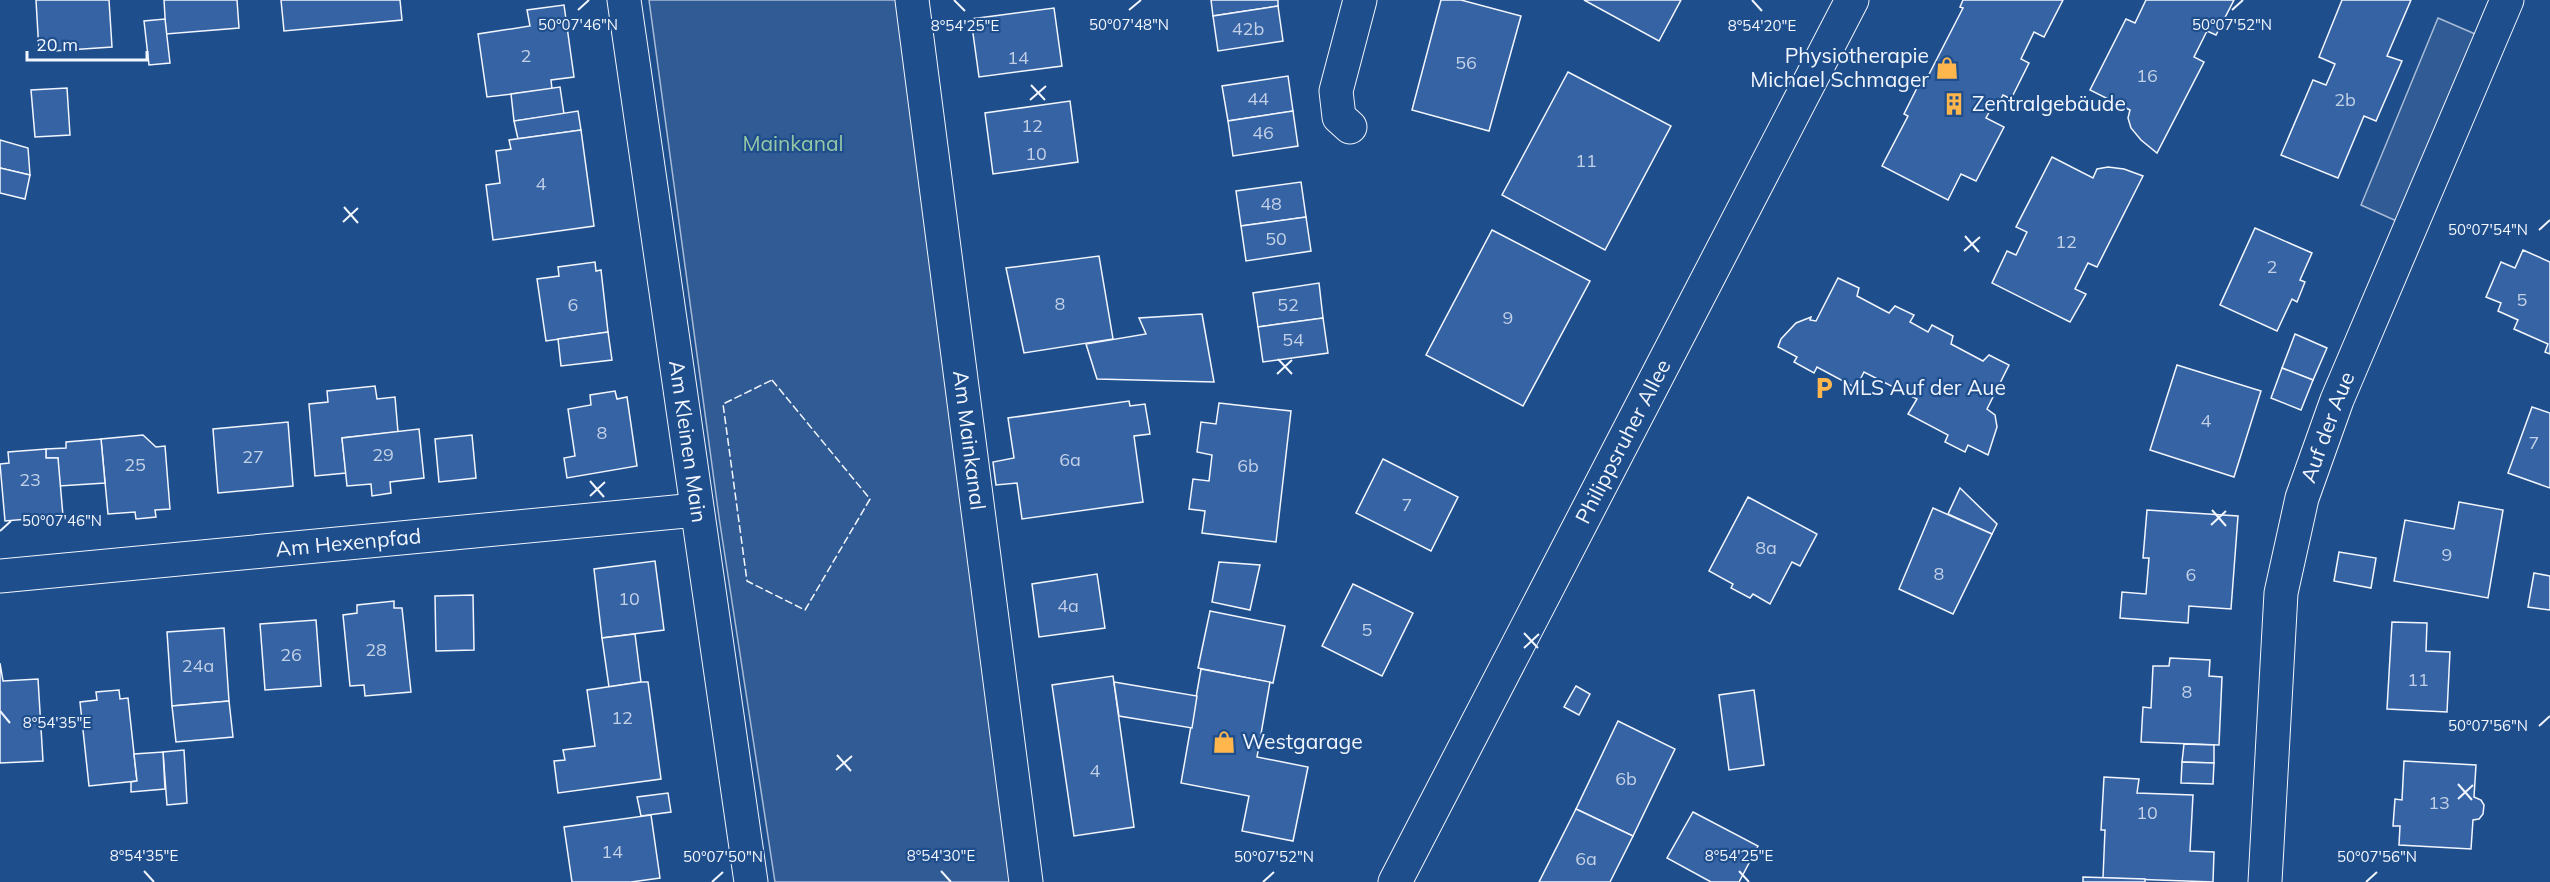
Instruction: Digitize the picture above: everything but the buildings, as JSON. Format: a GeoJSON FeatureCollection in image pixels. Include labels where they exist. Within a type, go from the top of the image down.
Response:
{"type":"FeatureCollection","features":[{"type":"Feature","properties":{"kind":"street","name":"Am Kleinen Main"},"geometry":{"type":"LineString","coordinates":[[624,0],[751,882]]}},
{"type":"Feature","properties":{"kind":"street","name":"Am Mainkanal"},"geometry":{"type":"LineString","coordinates":[[912,0],[1026,882]]}},
{"type":"Feature","properties":{"kind":"street"},"geometry":{"type":"LineString","coordinates":[[1350,127],[1339,117],[1335,91],[1360,0]]}},
{"type":"Feature","properties":{"kind":"street","name":"Philippsruher Allee"},"geometry":{"type":"LineString","coordinates":[[1395,882],[1852,0]]}},
{"type":"Feature","properties":{"kind":"street","name":"Auf der Aue"},"geometry":{"type":"LineString","coordinates":[[2265,882],[2281,593],[2302,498],[2337,400],[2507,0]]}},
{"type":"Feature","properties":{"kind":"street","name":"Am Hexenpfad"},"geometry":{"type":"LineString","coordinates":[[0,576],[696,510]]}},
{"type":"Feature","properties":{"kind":"shaded area","name":"Mainkanal"},"geometry":{"type":"Polygon","coordinates":[[[649,0],[899,0],[1015,882],[775,882],[719,517],[649,0]]]}},
{"type":"Feature","properties":{"kind":"shaded area"},"geometry":{"type":"Polygon","coordinates":[[[2438,18],[2489,40],[2412,228],[2361,205],[2438,18]]]}},
{"type":"Feature","properties":{"kind":"fence"},"geometry":{"type":"LineString","coordinates":[[772,380],[870,499],[805,610],[747,581],[723,404],[772,380]]}},
{"type":"Feature","properties":{"kind":"place","name":"Physiotherapie Michael Schmager"},"geometry":{"type":"Point","coordinates":[1947,68]}},
{"type":"Feature","properties":{"kind":"place","name":"Zentralgebäude"},"geometry":{"type":"Point","coordinates":[1954,104]}},
{"type":"Feature","properties":{"kind":"place","name":"MLS Auf der Aue"},"geometry":{"type":"Point","coordinates":[1824,388]}},
{"type":"Feature","properties":{"kind":"place","name":"Westgarage"},"geometry":{"type":"Point","coordinates":[1224,742]}}]}
